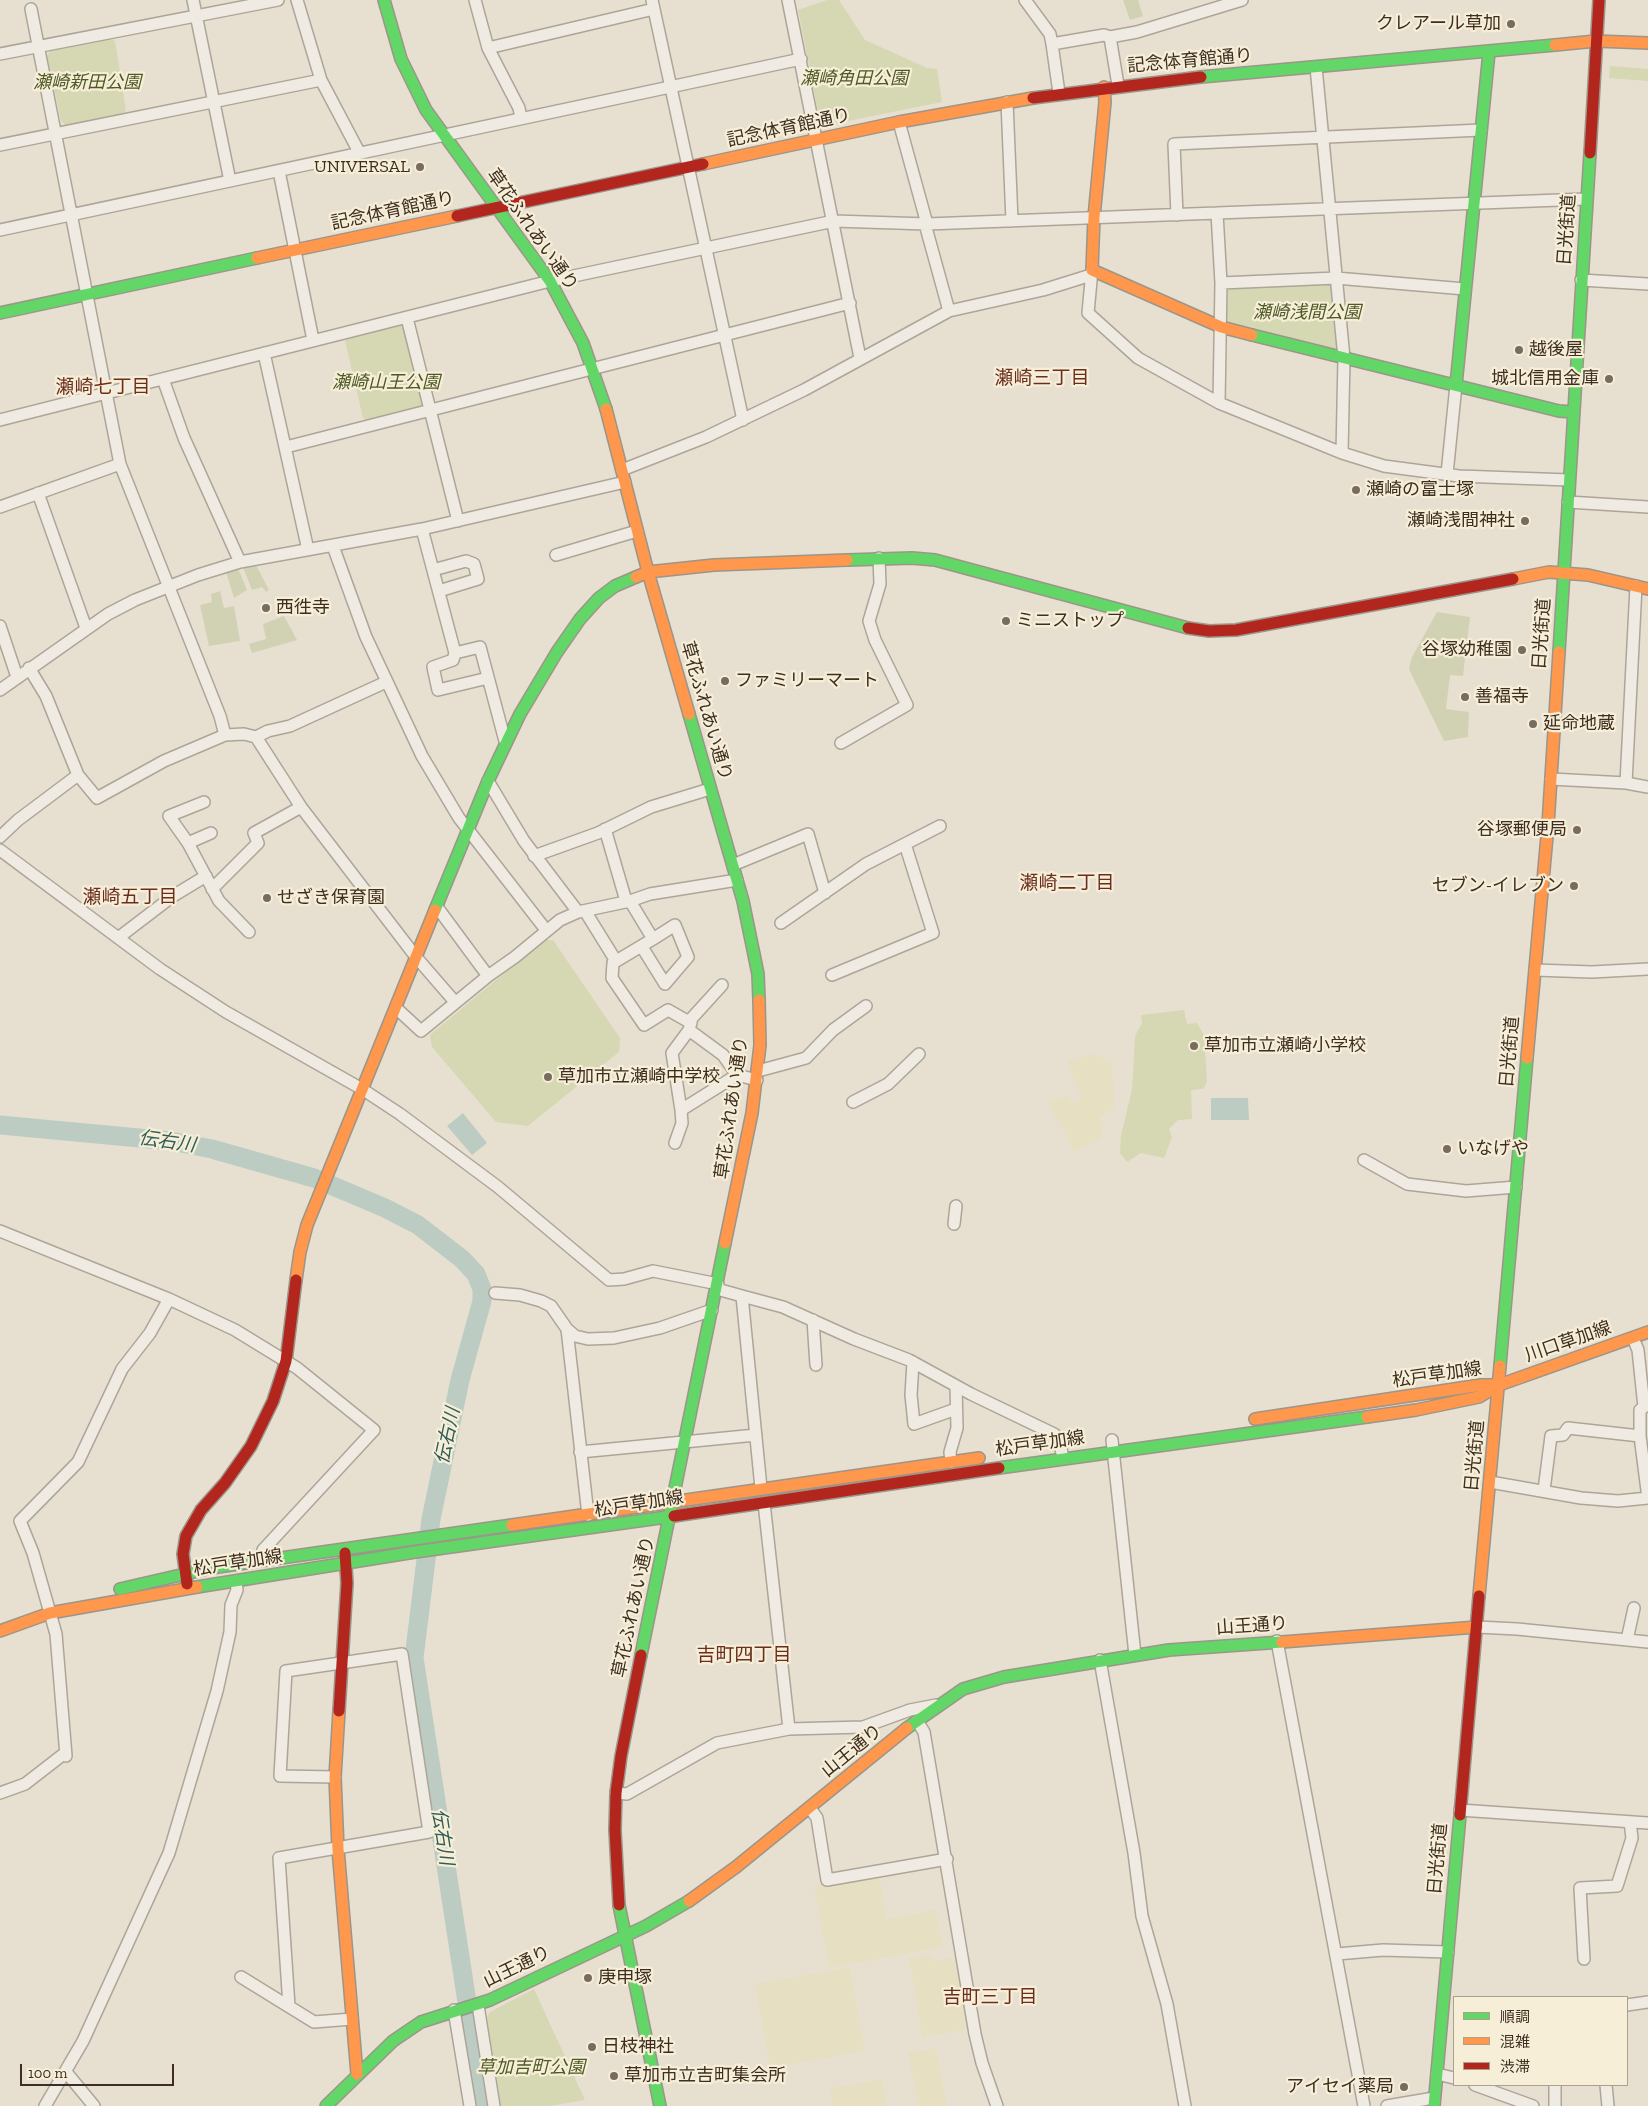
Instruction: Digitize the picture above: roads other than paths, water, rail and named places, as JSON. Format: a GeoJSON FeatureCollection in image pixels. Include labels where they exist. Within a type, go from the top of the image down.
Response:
{"type":"FeatureCollection","features":[{"type":"Feature","properties":{"kind":"street"},"geometry":{"type":"LineString","coordinates":[[193,0],[212,103],[230,181]]}},
{"type":"Feature","properties":{"kind":"street"},"geometry":{"type":"LineString","coordinates":[[0,54],[39,48],[278,0]]}},
{"type":"Feature","properties":{"kind":"street"},"geometry":{"type":"LineString","coordinates":[[297,0],[321,80],[359,152]]}},
{"type":"Feature","properties":{"kind":"street","name":"草花ふれあい通り"},"geometry":{"type":"LineString","coordinates":[[384,0],[401,59],[419,96],[443,135],[550,282],[566,308],[593,369],[602,393],[648,572],[733,865],[758,974],[761,1018],[758,1075],[718,1286],[621,1756],[616,1792],[615,1858],[617,1889],[624,1936],[660,2106]]}},
{"type":"Feature","properties":{"kind":"street"},"geometry":{"type":"LineString","coordinates":[[475,0],[488,48],[519,108],[521,118]]}},
{"type":"Feature","properties":{"kind":"street"},"geometry":{"type":"LineString","coordinates":[[788,0],[802,59],[860,358]]}},
{"type":"Feature","properties":{"kind":"street"},"geometry":{"type":"LineString","coordinates":[[1025,0],[1050,34],[1059,93]]}},
{"type":"Feature","properties":{"kind":"street"},"geometry":{"type":"LineString","coordinates":[[1052,44],[1104,35],[1110,37],[1137,32],[1242,0]]}},
{"type":"Feature","properties":{"kind":"street","name":"日光街道"},"geometry":{"type":"LineString","coordinates":[[1434,2102],[1499,1385],[1551,779],[1598,0]]}},
{"type":"Feature","properties":{"kind":"street"},"geometry":{"type":"LineString","coordinates":[[488,48],[653,5],[743,420]]}},
{"type":"Feature","properties":{"kind":"street"},"geometry":{"type":"LineString","coordinates":[[31,10],[120,464],[167,587],[218,711],[225,735]]}},
{"type":"Feature","properties":{"kind":"street"},"geometry":{"type":"LineString","coordinates":[[1110,37],[1118,85]]}},
{"type":"Feature","properties":{"kind":"street","name":"記念体育館通り"},"geometry":{"type":"LineString","coordinates":[[0,313],[899,122],[1059,93],[1118,85],[1596,42],[1648,43]]}},
{"type":"Feature","properties":{"kind":"street"},"geometry":{"type":"LineString","coordinates":[[1447,474],[1489,52]]}},
{"type":"Feature","properties":{"kind":"street"},"geometry":{"type":"LineString","coordinates":[[0,230],[802,59]]}},
{"type":"Feature","properties":{"kind":"street"},"geometry":{"type":"LineString","coordinates":[[1316,67],[1344,358],[1342,453]]}},
{"type":"Feature","properties":{"kind":"street"},"geometry":{"type":"LineString","coordinates":[[0,145],[321,80]]}},
{"type":"Feature","properties":{"kind":"street"},"geometry":{"type":"LineString","coordinates":[[1104,87],[1105,102],[1094,218],[1088,313],[1138,358],[1219,403],[1342,453],[1384,466],[1447,474],[1569,480]]}},
{"type":"Feature","properties":{"kind":"street"},"geometry":{"type":"LineString","coordinates":[[1007,102],[1012,221]]}},
{"type":"Feature","properties":{"kind":"street"},"geometry":{"type":"LineString","coordinates":[[899,122],[949,311]]}},
{"type":"Feature","properties":{"kind":"street"},"geometry":{"type":"LineString","coordinates":[[1177,215],[1174,144],[1481,130]]}},
{"type":"Feature","properties":{"kind":"street"},"geometry":{"type":"LineString","coordinates":[[279,171],[313,340]]}},
{"type":"Feature","properties":{"kind":"street"},"geometry":{"type":"LineString","coordinates":[[0,420],[550,282],[834,221],[926,224],[1586,199]]}},
{"type":"Feature","properties":{"kind":"street"},"geometry":{"type":"LineString","coordinates":[[1217,213],[1221,283],[1219,403]]}},
{"type":"Feature","properties":{"kind":"street"},"geometry":{"type":"LineString","coordinates":[[622,470],[743,420],[804,390],[949,311],[1043,290],[1091,272],[1221,327],[1573,412]]}},
{"type":"Feature","properties":{"kind":"street"},"geometry":{"type":"LineString","coordinates":[[1221,283],[1336,278],[1465,289]]}},
{"type":"Feature","properties":{"kind":"street"},"geometry":{"type":"LineString","coordinates":[[1581,280],[1648,284]]}},
{"type":"Feature","properties":{"kind":"street"},"geometry":{"type":"LineString","coordinates":[[286,447],[850,304]]}},
{"type":"Feature","properties":{"kind":"street"},"geometry":{"type":"LineString","coordinates":[[406,318],[458,521]]}},
{"type":"Feature","properties":{"kind":"street"},"geometry":{"type":"LineString","coordinates":[[264,353],[308,550]]}},
{"type":"Feature","properties":{"kind":"street"},"geometry":{"type":"LineString","coordinates":[[162,379],[184,438],[240,562]]}},
{"type":"Feature","properties":{"kind":"street"},"geometry":{"type":"LineString","coordinates":[[0,507],[120,464]]}},
{"type":"Feature","properties":{"kind":"street"},"geometry":{"type":"LineString","coordinates":[[0,690],[86,628],[135,600],[240,562],[422,530],[625,482]]}},
{"type":"Feature","properties":{"kind":"street"},"geometry":{"type":"LineString","coordinates":[[38,493],[86,628]]}},
{"type":"Feature","properties":{"kind":"street"},"geometry":{"type":"LineString","coordinates":[[1568,502],[1648,507]]}},
{"type":"Feature","properties":{"kind":"street"},"geometry":{"type":"LineString","coordinates":[[422,530],[456,653],[453,660],[433,666],[438,690],[488,678]]}},
{"type":"Feature","properties":{"kind":"street"},"geometry":{"type":"LineString","coordinates":[[556,555],[638,531]]}},
{"type":"Feature","properties":{"kind":"street"},"geometry":{"type":"LineString","coordinates":[[333,546],[366,637],[422,756],[468,829],[546,930]]}},
{"type":"Feature","properties":{"kind":"street"},"geometry":{"type":"LineString","coordinates":[[841,743],[907,705],[879,649],[869,621],[880,584],[880,558]]}},
{"type":"Feature","properties":{"kind":"street"},"geometry":{"type":"LineString","coordinates":[[188,1588],[185,1572],[184,1544],[188,1531],[201,1510],[225,1483],[255,1439],[273,1400],[286,1361],[300,1252],[316,1200],[505,741],[539,680],[580,619],[599,598],[615,586],[648,572],[714,565],[880,558],[935,560],[1190,629],[1209,631],[1236,630],[1393,600],[1564,572],[1588,575],[1648,589]]}},
{"type":"Feature","properties":{"kind":"street"},"geometry":{"type":"LineString","coordinates":[[433,570],[466,561],[474,564],[478,579],[439,591]]}},
{"type":"Feature","properties":{"kind":"street"},"geometry":{"type":"LineString","coordinates":[[1626,783],[1636,586]]}},
{"type":"Feature","properties":{"kind":"street"},"geometry":{"type":"LineString","coordinates":[[0,626],[17,677]]}},
{"type":"Feature","properties":{"kind":"street"},"geometry":{"type":"LineString","coordinates":[[456,653],[480,647],[505,741]]}},
{"type":"Feature","properties":{"kind":"street"},"geometry":{"type":"LineString","coordinates":[[29,668],[46,696],[78,775],[97,798],[164,761],[225,735],[244,734],[256,738],[302,807],[416,957],[455,1002]]}},
{"type":"Feature","properties":{"kind":"street"},"geometry":{"type":"LineString","coordinates":[[256,738],[268,730],[290,726],[386,682]]}},
{"type":"Feature","properties":{"kind":"street"},"geometry":{"type":"LineString","coordinates":[[0,837],[18,820],[78,775]]}},
{"type":"Feature","properties":{"kind":"street"},"geometry":{"type":"LineString","coordinates":[[1551,779],[1626,783],[1648,787]]}},
{"type":"Feature","properties":{"kind":"street"},"geometry":{"type":"LineString","coordinates":[[488,781],[534,856],[581,912],[616,961]]}},
{"type":"Feature","properties":{"kind":"street"},"geometry":{"type":"LineString","coordinates":[[534,856],[605,829],[651,807],[710,788]]}},
{"type":"Feature","properties":{"kind":"street"},"geometry":{"type":"LineString","coordinates":[[204,802],[169,816],[188,843],[219,901],[249,932]]}},
{"type":"Feature","properties":{"kind":"street"},"geometry":{"type":"LineString","coordinates":[[212,889],[258,843],[254,833],[302,807]]}},
{"type":"Feature","properties":{"kind":"street"},"geometry":{"type":"LineString","coordinates":[[781,923],[866,864],[940,826]]}},
{"type":"Feature","properties":{"kind":"street"},"geometry":{"type":"LineString","coordinates":[[605,829],[628,901],[653,939]]}},
{"type":"Feature","properties":{"kind":"street"},"geometry":{"type":"LineString","coordinates":[[188,843],[211,833]]}},
{"type":"Feature","properties":{"kind":"street"},"geometry":{"type":"LineString","coordinates":[[733,865],[808,834],[825,893]]}},
{"type":"Feature","properties":{"kind":"street"},"geometry":{"type":"LineString","coordinates":[[832,975],[933,934],[905,844]]}},
{"type":"Feature","properties":{"kind":"street"},"geometry":{"type":"LineString","coordinates":[[0,850],[118,938],[226,1012],[362,1089],[400,1114],[498,1187],[609,1280],[624,1279],[653,1271],[718,1286],[742,1296],[784,1307],[912,1362],[956,1386],[1054,1434],[1059,1439],[1064,1451]]}},
{"type":"Feature","properties":{"kind":"street"},"geometry":{"type":"LineString","coordinates":[[118,938],[173,896],[206,876]]}},
{"type":"Feature","properties":{"kind":"street"},"geometry":{"type":"LineString","coordinates":[[396,1008],[421,1031],[560,920],[581,912],[650,894],[737,880]]}},
{"type":"Feature","properties":{"kind":"street"},"geometry":{"type":"LineString","coordinates":[[438,907],[488,976]]}},
{"type":"Feature","properties":{"kind":"street"},"geometry":{"type":"LineString","coordinates":[[642,947],[665,984],[688,957],[675,925],[642,947],[613,963],[612,978],[644,1026],[668,1010],[724,1055],[737,1075]]}},
{"type":"Feature","properties":{"kind":"street"},"geometry":{"type":"LineString","coordinates":[[1535,970],[1592,972],[1648,969]]}},
{"type":"Feature","properties":{"kind":"street"},"geometry":{"type":"LineString","coordinates":[[675,1143],[682,1123],[672,1053],[690,1026],[692,1018],[722,985]]}},
{"type":"Feature","properties":{"kind":"street"},"geometry":{"type":"LineString","coordinates":[[681,1110],[737,1075],[758,1075],[806,1058],[834,1030],[866,1006]]}},
{"type":"Feature","properties":{"kind":"street"},"geometry":{"type":"LineString","coordinates":[[853,1102],[888,1084],[919,1054]]}},
{"type":"Feature","properties":{"kind":"street"},"geometry":{"type":"LineString","coordinates":[[1364,1160],[1407,1184],[1466,1191],[1516,1187]]}},
{"type":"Feature","properties":{"kind":"street"},"geometry":{"type":"LineString","coordinates":[[954,1224],[956,1206]]}},
{"type":"Feature","properties":{"kind":"street"},"geometry":{"type":"LineString","coordinates":[[0,1231],[169,1299],[235,1330],[286,1361],[374,1430],[263,1550],[262,1560]]}},
{"type":"Feature","properties":{"kind":"street"},"geometry":{"type":"LineString","coordinates":[[495,1293],[520,1295],[541,1301],[551,1306],[567,1330],[575,1336],[588,1339],[614,1338],[660,1328],[712,1310]]}},
{"type":"Feature","properties":{"kind":"street"},"geometry":{"type":"LineString","coordinates":[[742,1296],[761,1488]]}},
{"type":"Feature","properties":{"kind":"street"},"geometry":{"type":"LineString","coordinates":[[0,1792],[25,1784],[65,1755],[56,1634],[34,1553],[20,1521],[78,1462],[122,1369],[150,1333],[169,1299]]}},
{"type":"Feature","properties":{"kind":"street"},"geometry":{"type":"LineString","coordinates":[[812,1320],[816,1365]]}},
{"type":"Feature","properties":{"kind":"street"},"geometry":{"type":"LineString","coordinates":[[567,1330],[588,1515]]}},
{"type":"Feature","properties":{"kind":"street","name":"川口草加線"},"geometry":{"type":"LineString","coordinates":[[1499,1385],[1648,1332]]}},
{"type":"Feature","properties":{"kind":"street"},"geometry":{"type":"LineString","coordinates":[[1490,1482],[1581,1498],[1618,1501],[1648,1498],[1640,1436],[1640,1410],[1644,1407],[1638,1350],[1633,1338]]}},
{"type":"Feature","properties":{"kind":"street"},"geometry":{"type":"LineString","coordinates":[[912,1362],[911,1395],[914,1424],[956,1410]]}},
{"type":"Feature","properties":{"kind":"street","name":"松戸草加線"},"geometry":{"type":"LineString","coordinates":[[1239,1421],[1481,1385],[1499,1385]]}},
{"type":"Feature","properties":{"kind":"street","name":"松戸草加線"},"geometry":{"type":"LineString","coordinates":[[50,1613],[188,1588],[415,1552],[764,1503],[1113,1443],[1416,1410],[1479,1397],[1499,1385]]}},
{"type":"Feature","properties":{"kind":"street"},"geometry":{"type":"LineString","coordinates":[[951,1462],[950,1452],[957,1428],[956,1386]]}},
{"type":"Feature","properties":{"kind":"street"},"geometry":{"type":"LineString","coordinates":[[1544,1490],[1551,1436],[1563,1435],[1568,1428],[1640,1436]]}},
{"type":"Feature","properties":{"kind":"street"},"geometry":{"type":"LineString","coordinates":[[580,1452],[756,1435]]}},
{"type":"Feature","properties":{"kind":"street"},"geometry":{"type":"LineString","coordinates":[[1113,1443],[1135,1654]]}},
{"type":"Feature","properties":{"kind":"street","name":"松戸草加線"},"geometry":{"type":"LineString","coordinates":[[1033,1451],[1064,1451]]}},
{"type":"Feature","properties":{"kind":"street","name":"松戸草加線"},"geometry":{"type":"LineString","coordinates":[[0,1631],[93,1596],[185,1572],[988,1457]]}},
{"type":"Feature","properties":{"kind":"street"},"geometry":{"type":"LineString","coordinates":[[764,1503],[789,1729]]}},
{"type":"Feature","properties":{"kind":"street"},"geometry":{"type":"LineString","coordinates":[[344,1549],[347,1583],[335,1777],[338,1848],[357,2074]]}},
{"type":"Feature","properties":{"kind":"street"},"geometry":{"type":"LineString","coordinates":[[45,2106],[83,2041],[169,1853],[217,1691],[230,1632],[231,1604],[237,1590],[236,1581]]}},
{"type":"Feature","properties":{"kind":"street"},"geometry":{"type":"LineString","coordinates":[[1627,1640],[1634,1608]]}},
{"type":"Feature","properties":{"kind":"street"},"geometry":{"type":"LineString","coordinates":[[1477,1627],[1518,1629],[1648,1642]]}},
{"type":"Feature","properties":{"kind":"street","name":"山王通り"},"geometry":{"type":"LineString","coordinates":[[326,2106],[357,2074],[407,2031],[433,2017],[458,2009],[476,2006],[667,1915],[693,1899],[810,1808],[937,1705],[963,1689],[977,1684],[1135,1654],[1277,1641],[1477,1627]]}},
{"type":"Feature","properties":{"kind":"street"},"geometry":{"type":"LineString","coordinates":[[1277,1641],[1364,2106]]}},
{"type":"Feature","properties":{"kind":"street"},"geometry":{"type":"LineString","coordinates":[[289,2006],[278,1858],[429,1832],[402,1654],[286,1672],[280,1776],[335,1777]]}},
{"type":"Feature","properties":{"kind":"street"},"geometry":{"type":"LineString","coordinates":[[1100,1660],[1134,1853],[1142,1916],[1166,2004],[1185,2106]]}},
{"type":"Feature","properties":{"kind":"street"},"geometry":{"type":"LineString","coordinates":[[616,1792],[627,1794],[717,1743],[789,1729],[863,1727],[910,1710],[937,1705]]}},
{"type":"Feature","properties":{"kind":"street"},"geometry":{"type":"LineString","coordinates":[[917,1721],[924,1732],[947,1859],[974,2034],[997,2106]]}},
{"type":"Feature","properties":{"kind":"street"},"geometry":{"type":"LineString","coordinates":[[810,1808],[817,1818],[827,1880],[947,1859]]}},
{"type":"Feature","properties":{"kind":"street"},"geometry":{"type":"LineString","coordinates":[[1460,1810],[1648,1823]]}},
{"type":"Feature","properties":{"kind":"street"},"geometry":{"type":"LineString","coordinates":[[1584,1959],[1580,1888],[1617,1886],[1632,1838],[1630,1822]]}},
{"type":"Feature","properties":{"kind":"street"},"geometry":{"type":"LineString","coordinates":[[1337,1954],[1383,1950],[1448,1952]]}},
{"type":"Feature","properties":{"kind":"street"},"geometry":{"type":"LineString","coordinates":[[241,1978],[314,2022],[352,2019]]}},
{"type":"Feature","properties":{"kind":"street"},"geometry":{"type":"LineString","coordinates":[[1628,2005],[1648,2002]]}},
{"type":"Feature","properties":{"kind":"street"},"geometry":{"type":"LineString","coordinates":[[476,2006],[494,2106]]}},
{"type":"Feature","properties":{"kind":"street"},"geometry":{"type":"LineString","coordinates":[[458,2009],[470,2106]]}},
{"type":"Feature","properties":{"kind":"street"},"geometry":{"type":"LineString","coordinates":[[66,2072],[94,2106]]}},
{"type":"Feature","properties":{"kind":"street"},"geometry":{"type":"LineString","coordinates":[[1437,2074],[1453,2078]]}},
{"type":"Feature","properties":{"kind":"street"},"geometry":{"type":"LineString","coordinates":[[1478,2086],[1533,2106]]}},
{"type":"Feature","properties":{"kind":"street"},"geometry":{"type":"LineString","coordinates":[[1555,2086],[1555,2106]]}},
{"type":"Feature","properties":{"kind":"street"},"geometry":{"type":"LineString","coordinates":[[1606,2086],[1608,2106]]}},
{"type":"Feature","properties":{"kind":"street"},"geometry":{"type":"LineString","coordinates":[[1387,2106],[1434,2102]]}},
{"type":"Feature","properties":{"kind":"waterway","name":"伝右川"},"geometry":{"type":"LineString","coordinates":[[0,1125],[171,1141],[212,1149],[314,1178],[385,1208],[418,1225],[462,1259],[476,1274],[482,1289],[482,1301],[460,1380],[431,1519],[414,1658],[483,2106]]}},
{"type":"Feature","properties":{"kind":"place","name":"クレアール草加"},"geometry":{"type":"Point","coordinates":[1511,24]}},
{"type":"Feature","properties":{"kind":"place","name":"UNIVERSAL"},"geometry":{"type":"Point","coordinates":[420,167]}},
{"type":"Feature","properties":{"kind":"place","name":"越後屋"},"geometry":{"type":"Point","coordinates":[1519,350]}},
{"type":"Feature","properties":{"kind":"place","name":"城北信用金庫"},"geometry":{"type":"Point","coordinates":[1609,379]}},
{"type":"Feature","properties":{"kind":"place","name":"瀬崎の富士塚"},"geometry":{"type":"Point","coordinates":[1356,490]}},
{"type":"Feature","properties":{"kind":"place","name":"瀬崎浅間神社"},"geometry":{"type":"Point","coordinates":[1525,521]}},
{"type":"Feature","properties":{"kind":"place","name":"西徃寺"},"geometry":{"type":"Point","coordinates":[266,608]}},
{"type":"Feature","properties":{"kind":"place","name":"ミニストップ"},"geometry":{"type":"Point","coordinates":[1006,621]}},
{"type":"Feature","properties":{"kind":"place","name":"谷塚幼稚園"},"geometry":{"type":"Point","coordinates":[1522,650]}},
{"type":"Feature","properties":{"kind":"place","name":"ファミリーマート"},"geometry":{"type":"Point","coordinates":[725,681]}},
{"type":"Feature","properties":{"kind":"place","name":"善福寺"},"geometry":{"type":"Point","coordinates":[1465,697]}},
{"type":"Feature","properties":{"kind":"place","name":"延命地蔵"},"geometry":{"type":"Point","coordinates":[1533,724]}},
{"type":"Feature","properties":{"kind":"place","name":"谷塚郵便局"},"geometry":{"type":"Point","coordinates":[1577,830]}},
{"type":"Feature","properties":{"kind":"place","name":"セブン-イレブン"},"geometry":{"type":"Point","coordinates":[1574,886]}},
{"type":"Feature","properties":{"kind":"place","name":"せざき保育園"},"geometry":{"type":"Point","coordinates":[267,898]}},
{"type":"Feature","properties":{"kind":"place","name":"草加市立瀬崎小学校"},"geometry":{"type":"Point","coordinates":[1194,1046]}},
{"type":"Feature","properties":{"kind":"place","name":"草加市立瀬崎中学校"},"geometry":{"type":"Point","coordinates":[548,1077]}},
{"type":"Feature","properties":{"kind":"place","name":"いなげや"},"geometry":{"type":"Point","coordinates":[1447,1149]}},
{"type":"Feature","properties":{"kind":"place","name":"庚申塚"},"geometry":{"type":"Point","coordinates":[588,1978]}},
{"type":"Feature","properties":{"kind":"place","name":"日枝神社"},"geometry":{"type":"Point","coordinates":[592,2047]}},
{"type":"Feature","properties":{"kind":"place","name":"草加市立吉町集会所"},"geometry":{"type":"Point","coordinates":[614,2076]}},
{"type":"Feature","properties":{"kind":"place","name":"アイセイ薬局"},"geometry":{"type":"Point","coordinates":[1404,2087]}},
{"type":"Feature","properties":{"kind":"district","name":"瀬崎三丁目"},"geometry":{"type":"Point","coordinates":[1042,379]}},
{"type":"Feature","properties":{"kind":"district","name":"瀬崎七丁目"},"geometry":{"type":"Point","coordinates":[103,388]}},
{"type":"Feature","properties":{"kind":"district","name":"瀬崎二丁目"},"geometry":{"type":"Point","coordinates":[1067,884]}},
{"type":"Feature","properties":{"kind":"district","name":"瀬崎五丁目"},"geometry":{"type":"Point","coordinates":[130,898]}},
{"type":"Feature","properties":{"kind":"district","name":"吉町四丁目"},"geometry":{"type":"Point","coordinates":[744,1656]}},
{"type":"Feature","properties":{"kind":"district","name":"吉町三丁目"},"geometry":{"type":"Point","coordinates":[990,1998]}},
{"type":"Feature","properties":{"kind":"park label","name":"瀬崎角田公園"},"geometry":{"type":"Point","coordinates":[854,79]}},
{"type":"Feature","properties":{"kind":"park label","name":"瀬崎新田公園"},"geometry":{"type":"Point","coordinates":[87,83]}},
{"type":"Feature","properties":{"kind":"park label","name":"瀬崎浅間公園"},"geometry":{"type":"Point","coordinates":[1307,313]}},
{"type":"Feature","properties":{"kind":"park label","name":"瀬崎山王公園"},"geometry":{"type":"Point","coordinates":[386,383]}},
{"type":"Feature","properties":{"kind":"park label","name":"草加吉町公園"},"geometry":{"type":"Point","coordinates":[531,2068]}}]}
